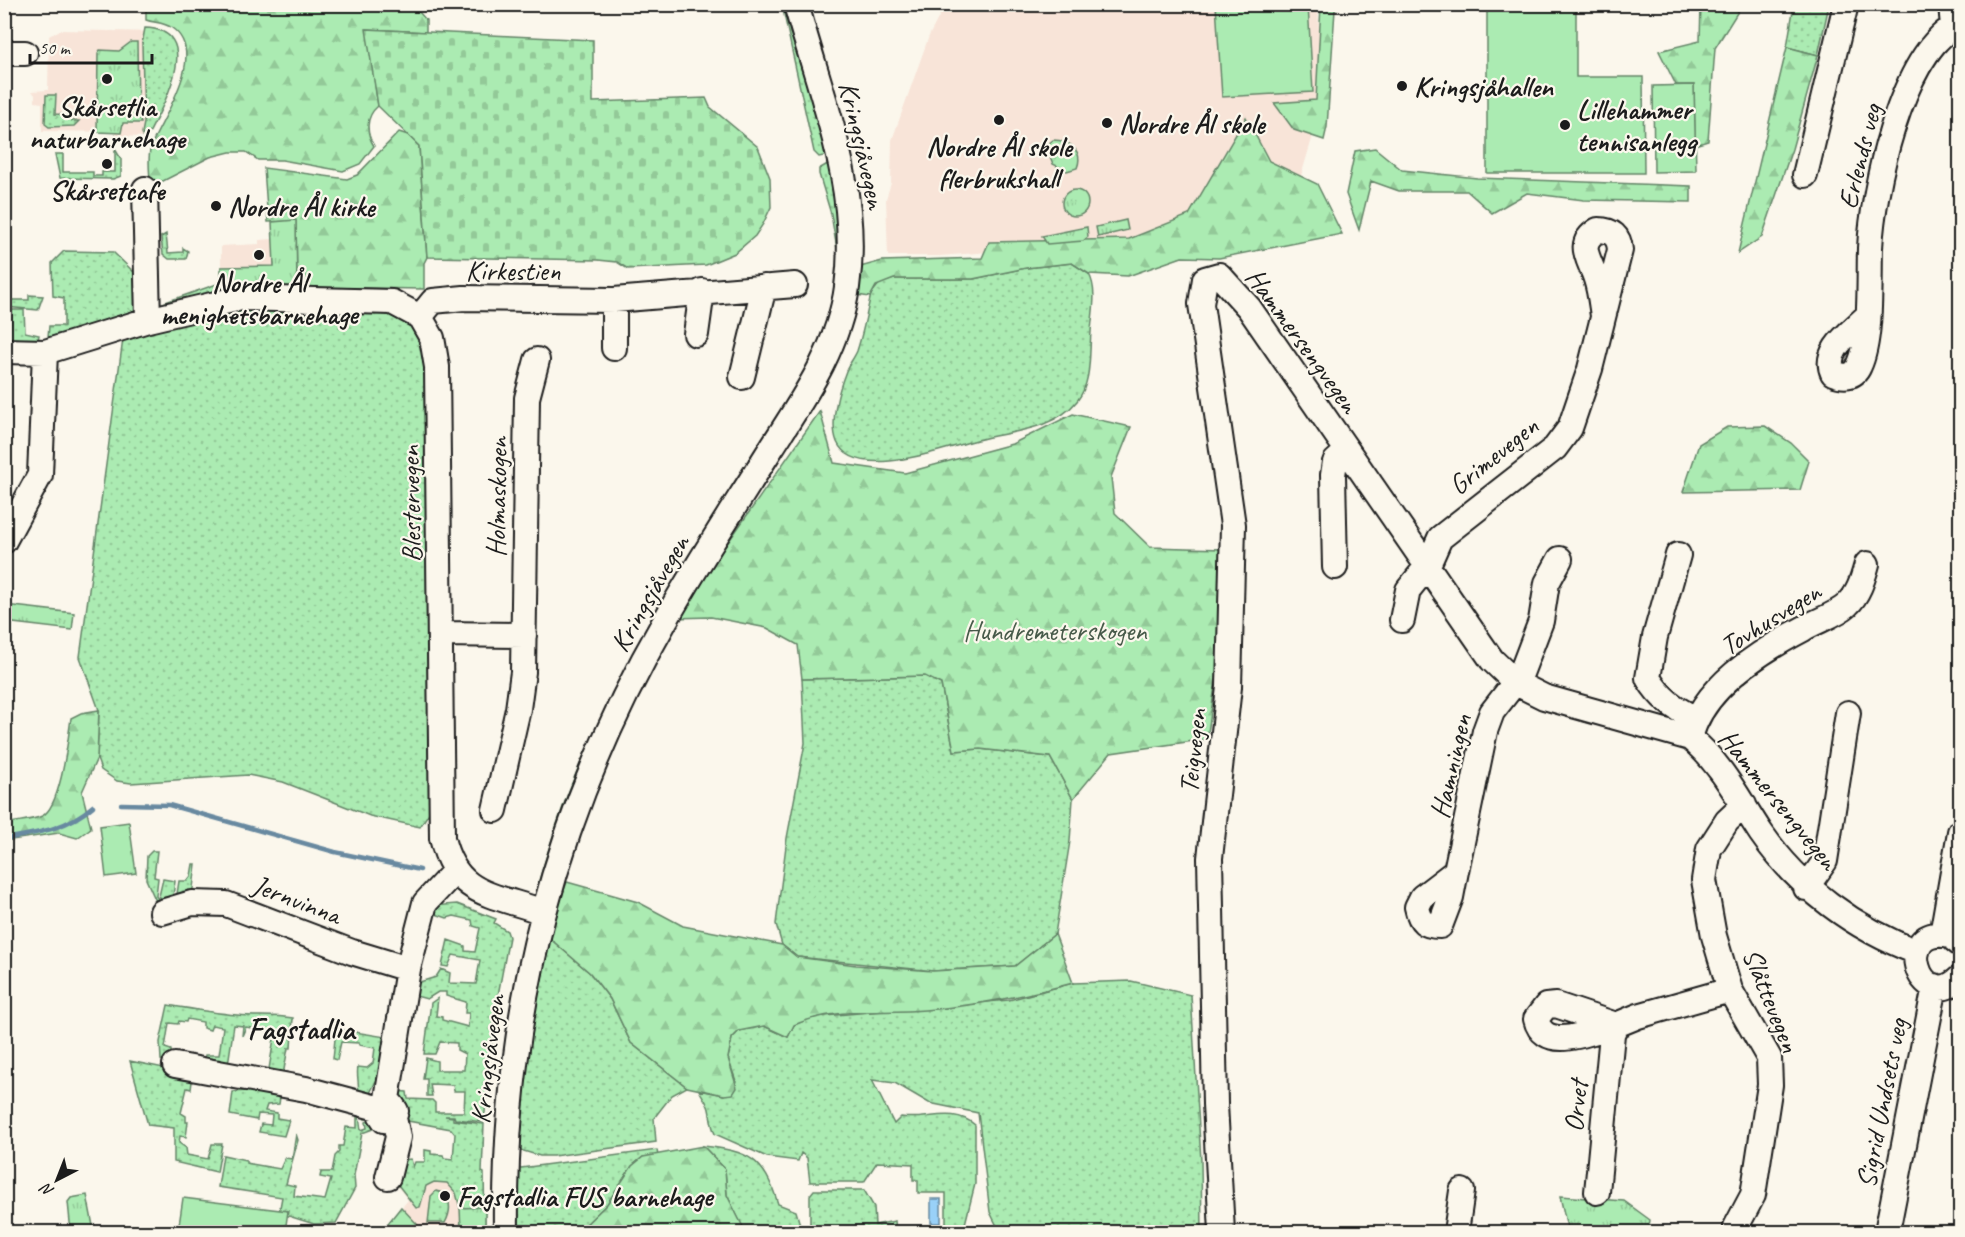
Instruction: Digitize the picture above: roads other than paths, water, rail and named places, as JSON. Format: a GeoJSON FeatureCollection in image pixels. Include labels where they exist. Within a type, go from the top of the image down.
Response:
{"type":"FeatureCollection","features":[{"type":"Feature","properties":{"kind":"street","name":"Kringsjåvegen"},"geometry":{"type":"LineString","coordinates":[[506,1233],[506,1163],[516,1040],[534,944],[581,795],[625,696],[664,621],[819,373],[839,322],[849,272],[851,219],[842,161],[796,4]]}},
{"type":"Feature","properties":{"kind":"street","name":"Erlends veg"},"geometry":{"type":"LineString","coordinates":[[1805,175],[1846,4]]}},
{"type":"Feature","properties":{"kind":"street","name":"Erlends veg"},"geometry":{"type":"LineString","coordinates":[[1867,316],[1870,244],[1880,174],[1902,105],[1919,63],[1934,42],[1955,21]]}},
{"type":"Feature","properties":{"kind":"street"},"geometry":{"type":"LineString","coordinates":[[145,189],[148,320]]}},
{"type":"Feature","properties":{"kind":"street","name":"Hammersengvegen"},"geometry":{"type":"LineString","coordinates":[[1205,279],[1219,275],[1249,308],[1346,452],[1428,565],[1492,660],[1516,682],[1544,697],[1692,728],[1762,834],[1806,888],[1857,921],[1917,952]]}},
{"type":"Feature","properties":{"kind":"street","name":"Teigvegen"},"geometry":{"type":"LineString","coordinates":[[1205,279],[1201,304],[1233,525],[1229,687],[1210,858],[1215,1104],[1222,1233]]}},
{"type":"Feature","properties":{"kind":"street","name":"Kirkestien"},"geometry":{"type":"LineString","coordinates":[[420,317],[432,301],[464,298],[614,300],[795,285]]}},
{"type":"Feature","properties":{"kind":"street"},"geometry":{"type":"LineString","coordinates":[[742,378],[764,287]]}},
{"type":"Feature","properties":{"kind":"street"},"geometry":{"type":"LineString","coordinates":[[696,334],[702,291]]}},
{"type":"Feature","properties":{"kind":"street"},"geometry":{"type":"LineString","coordinates":[[4,351],[45,352],[148,320],[240,298],[392,302],[420,317]]}},
{"type":"Feature","properties":{"kind":"street"},"geometry":{"type":"LineString","coordinates":[[614,300],[614,348]]}},
{"type":"Feature","properties":{"kind":"street","name":"Grimevegen"},"geometry":{"type":"LineString","coordinates":[[1428,565],[1440,538],[1447,531],[1555,448],[1570,428],[1588,378],[1603,316]]}},
{"type":"Feature","properties":{"kind":"street","name":"Blestervegen"},"geometry":{"type":"LineString","coordinates":[[420,317],[432,338],[437,367],[442,634],[442,838],[454,872]]}},
{"type":"Feature","properties":{"kind":"street"},"geometry":{"type":"LineString","coordinates":[[4,542],[40,475],[45,352]]}},
{"type":"Feature","properties":{"kind":"street","name":"Holmaskogen"},"geometry":{"type":"LineString","coordinates":[[495,810],[518,709],[523,672],[527,398],[537,360]]}},
{"type":"Feature","properties":{"kind":"street","name":"Hammersengvegen"},"geometry":{"type":"LineString","coordinates":[[1335,567],[1332,474],[1335,462],[1346,452]]}},
{"type":"Feature","properties":{"kind":"street"},"geometry":{"type":"LineString","coordinates":[[1678,555],[1655,637],[1648,678],[1658,694],[1692,728]]}},
{"type":"Feature","properties":{"kind":"street"},"geometry":{"type":"LineString","coordinates":[[1516,682],[1541,621],[1547,583],[1560,559]]}},
{"type":"Feature","properties":{"kind":"street","name":"Tovhusvegen"},"geometry":{"type":"LineString","coordinates":[[1692,728],[1720,688],[1746,665],[1782,640],[1847,605],[1862,585],[1867,564]]}},
{"type":"Feature","properties":{"kind":"street"},"geometry":{"type":"LineString","coordinates":[[1402,620],[1408,590],[1428,565]]}},
{"type":"Feature","properties":{"kind":"street"},"geometry":{"type":"LineString","coordinates":[[442,634],[524,635]]}},
{"type":"Feature","properties":{"kind":"street","name":"Hamningen"},"geometry":{"type":"LineString","coordinates":[[1456,871],[1485,731],[1492,712],[1516,682]]}},
{"type":"Feature","properties":{"kind":"street"},"geometry":{"type":"LineString","coordinates":[[1806,888],[1825,861],[1848,713]]}},
{"type":"Feature","properties":{"kind":"street","name":"Slåttevegen"},"geometry":{"type":"LineString","coordinates":[[1736,1227],[1752,1195],[1770,1085],[1769,1058],[1730,990],[1714,936],[1704,880],[1709,849],[1727,821],[1743,805]]}},
{"type":"Feature","properties":{"kind":"street"},"geometry":{"type":"LineString","coordinates":[[1960,832],[1951,939],[1929,937],[1917,952],[1918,973],[1935,986],[1947,986],[1960,978]]}},
{"type":"Feature","properties":{"kind":"street"},"geometry":{"type":"LineString","coordinates":[[388,1177],[398,1137],[387,1110],[408,969],[425,903],[454,872],[472,888],[543,912]]}},
{"type":"Feature","properties":{"kind":"street","name":"Jernvinna"},"geometry":{"type":"LineString","coordinates":[[162,912],[192,903],[226,904],[352,952],[408,969]]}},
{"type":"Feature","properties":{"kind":"street","name":"Sigrid Undsets veg"},"geometry":{"type":"LineString","coordinates":[[1887,1233],[1935,986]]}},
{"type":"Feature","properties":{"kind":"street","name":"Orvet"},"geometry":{"type":"LineString","coordinates":[[1597,1192],[1612,1034],[1616,1025],[1638,1016],[1730,990]]}},
{"type":"Feature","properties":{"kind":"street"},"geometry":{"type":"LineString","coordinates":[[175,1065],[306,1089],[387,1110]]}},
{"type":"Feature","properties":{"kind":"street"},"geometry":{"type":"LineString","coordinates":[[1456,1233],[1462,1191]]}},
{"type":"Feature","properties":{"kind":"water"},"geometry":{"type":"Polygon","coordinates":[[[931,1199],[941,1199],[941,1223],[931,1223],[931,1199]]]}},
{"type":"Feature","properties":{"kind":"waterway"},"geometry":{"type":"LineString","coordinates":[[121,804],[169,805],[335,852],[420,870]]}},
{"type":"Feature","properties":{"kind":"waterway"},"geometry":{"type":"LineString","coordinates":[[4,839],[62,825],[93,806]]}},
{"type":"Feature","properties":{"kind":"place","name":"Skårsetlia naturbarnehage"},"geometry":{"type":"Point","coordinates":[107,79]}},
{"type":"Feature","properties":{"kind":"place","name":"Kringsjåhallen"},"geometry":{"type":"Point","coordinates":[1402,86]}},
{"type":"Feature","properties":{"kind":"place","name":"Nordre Ål skole flerbrukshall"},"geometry":{"type":"Point","coordinates":[999,120]}},
{"type":"Feature","properties":{"kind":"place","name":"Nordre Ål skole"},"geometry":{"type":"Point","coordinates":[1107,123]}},
{"type":"Feature","properties":{"kind":"place","name":"Lillehammer tennisanlegg"},"geometry":{"type":"Point","coordinates":[1565,125]}},
{"type":"Feature","properties":{"kind":"place","name":"Skårsetcafe"},"geometry":{"type":"Point","coordinates":[107,164]}},
{"type":"Feature","properties":{"kind":"place","name":"Nordre Ål kirke"},"geometry":{"type":"Point","coordinates":[216,206]}},
{"type":"Feature","properties":{"kind":"place","name":"Nordre Ål menighetsbarnehage"},"geometry":{"type":"Point","coordinates":[259,255]}},
{"type":"Feature","properties":{"kind":"place","name":"Fagstadlia FUS barnehage"},"geometry":{"type":"Point","coordinates":[445,1196]}},
{"type":"Feature","properties":{"kind":"district","name":"Fagstadlia"},"geometry":{"type":"Point","coordinates":[301,1029]}},
{"type":"Feature","properties":{"kind":"park label","name":"Hundremeterskogen"},"geometry":{"type":"Point","coordinates":[1055,630]}}]}
